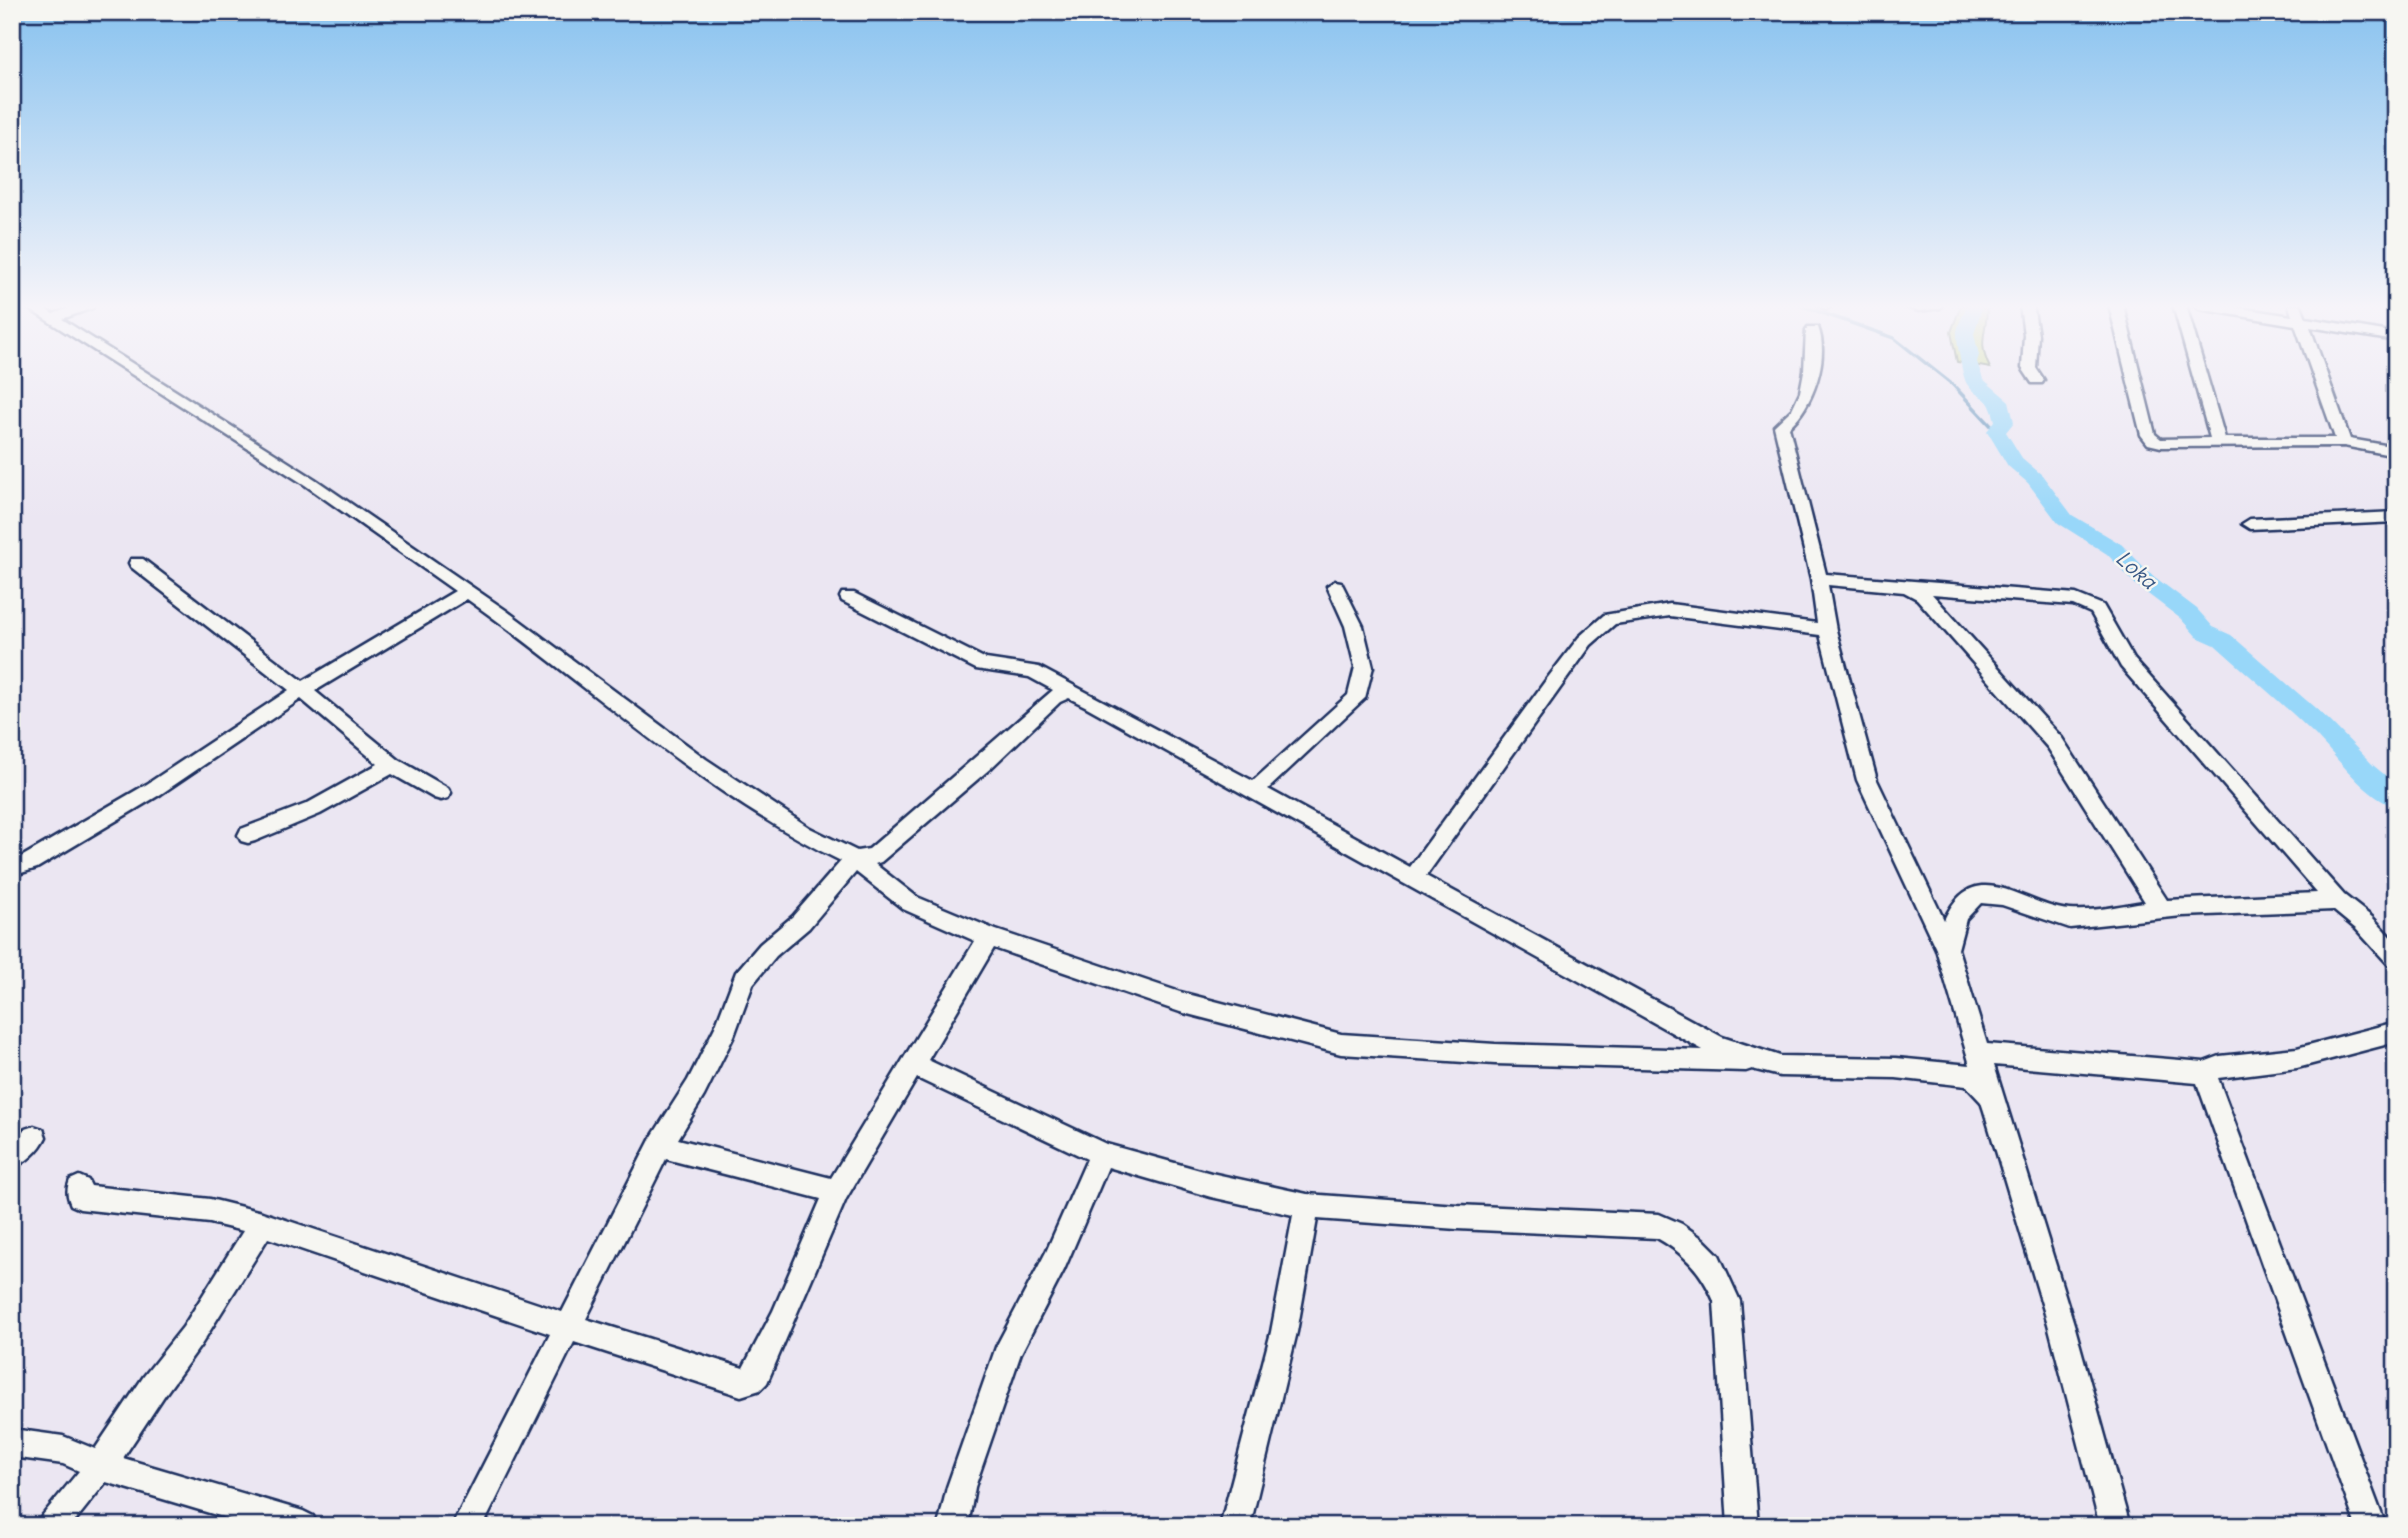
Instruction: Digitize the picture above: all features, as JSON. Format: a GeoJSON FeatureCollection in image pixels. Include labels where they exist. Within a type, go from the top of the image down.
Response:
{"type":"FeatureCollection","features":[{"type":"Feature","properties":{"kind":"street"},"geometry":{"type":"LineString","coordinates":[[146,377],[310,482],[466,592],[699,764],[803,834],[855,859],[910,903],[989,937],[1180,1002],[1341,1044],[1494,1055],[1758,1061]]}},
{"type":"Feature","properties":{"kind":"street"},"geometry":{"type":"LineString","coordinates":[[1808,377],[1798,410],[1781,426],[1819,579],[1827,631],[1867,780],[1947,949],[2062,1324],[2115,1526]]}},
{"type":"Feature","properties":{"kind":"street"},"geometry":{"type":"LineString","coordinates":[[2134,377],[2148,435],[2153,441],[2219,444],[2344,442],[2396,453]]}},
{"type":"Feature","properties":{"kind":"street"},"geometry":{"type":"LineString","coordinates":[[2200,377],[2219,444]]}},
{"type":"Feature","properties":{"kind":"street"},"geometry":{"type":"LineString","coordinates":[[2321,377],[2344,442]]}},
{"type":"Feature","properties":{"kind":"street"},"geometry":{"type":"LineString","coordinates":[[2250,524],[2396,517]]}},
{"type":"Feature","properties":{"kind":"street"},"geometry":{"type":"LineString","coordinates":[[137,563],[302,690],[392,765],[441,793]]}},
{"type":"Feature","properties":{"kind":"street"},"geometry":{"type":"LineString","coordinates":[[1819,579],[2088,603],[2097,609],[2127,663],[2337,901],[2364,923],[2396,958]]}},
{"type":"Feature","properties":{"kind":"street"},"geometry":{"type":"LineString","coordinates":[[1254,791],[1356,698],[1364,667],[1354,626],[1335,586]]}},
{"type":"Feature","properties":{"kind":"street"},"geometry":{"type":"LineString","coordinates":[[1908,587],[1923,595],[1948,621],[2055,743],[2161,909]]}},
{"type":"Feature","properties":{"kind":"street"},"geometry":{"type":"LineString","coordinates":[[12,867],[30,862],[154,789],[302,690],[466,592]]}},
{"type":"Feature","properties":{"kind":"street"},"geometry":{"type":"LineString","coordinates":[[848,597],[982,666],[1033,671],[1714,1044],[1758,1061],[1780,1066],[1896,1068],[1972,1076],[1991,1096]]}},
{"type":"Feature","properties":{"kind":"street"},"geometry":{"type":"LineString","coordinates":[[1413,878],[1552,684],[1585,641],[1610,619],[1670,610],[1827,631]]}},
{"type":"Feature","properties":{"kind":"street"},"geometry":{"type":"LineString","coordinates":[[467,1526],[660,1146],[696,1088],[726,1029],[744,979],[768,950],[800,922],[855,859],[874,856],[985,762],[1054,697],[1069,691]]}},
{"type":"Feature","properties":{"kind":"street"},"geometry":{"type":"LineString","coordinates":[[248,835],[313,809],[392,765]]}},
{"type":"Feature","properties":{"kind":"street"},"geometry":{"type":"LineString","coordinates":[[1947,949],[1958,914],[1966,903],[1980,894],[1992,894],[2055,917],[2071,919],[2161,909],[2337,901]]}},
{"type":"Feature","properties":{"kind":"street"},"geometry":{"type":"LineString","coordinates":[[79,1188],[80,1197],[210,1211],[262,1224],[568,1327],[741,1382],[750,1380],[757,1373],[782,1320],[837,1191],[989,937]]}},
{"type":"Feature","properties":{"kind":"street"},"geometry":{"type":"LineString","coordinates":[[1980,1054],[2205,1073],[2220,1066],[2297,1058],[2396,1032]]}},
{"type":"Feature","properties":{"kind":"street"},"geometry":{"type":"LineString","coordinates":[[914,1065],[1102,1154],[1211,1185],[1307,1206],[1469,1218],[1659,1226],[1685,1239],[1706,1257],[1719,1278],[1727,1301],[1743,1526]]}},
{"type":"Feature","properties":{"kind":"street"},"geometry":{"type":"LineString","coordinates":[[2205,1073],[2371,1526]]}},
{"type":"Feature","properties":{"kind":"street"},"geometry":{"type":"LineString","coordinates":[[12,1157],[34,1137]]}},
{"type":"Feature","properties":{"kind":"street"},"geometry":{"type":"LineString","coordinates":[[660,1146],[837,1191]]}},
{"type":"Feature","properties":{"kind":"street"},"geometry":{"type":"LineString","coordinates":[[953,1526],[961,1487],[1009,1347],[1055,1261],[1102,1154]]}},
{"type":"Feature","properties":{"kind":"street"},"geometry":{"type":"LineString","coordinates":[[1235,1526],[1284,1332],[1307,1206]]}},
{"type":"Feature","properties":{"kind":"street"},"geometry":{"type":"LineString","coordinates":[[51,1526],[101,1465],[154,1386],[192,1336],[262,1224]]}},
{"type":"Feature","properties":{"kind":"street"},"geometry":{"type":"LineString","coordinates":[[12,1443],[63,1450],[101,1465],[303,1526]]}},
{"type":"Feature","properties":{"kind":"waterway"},"geometry":{"type":"LineString","coordinates":[[1943,377],[1996,431]]}},
{"type":"Feature","properties":{"kind":"waterway","name":"Loka"},"geometry":{"type":"LineString","coordinates":[[1973,377],[1975,382],[2000,401],[2005,422],[1996,431],[2015,462],[2035,479],[2065,519],[2114,549],[2144,580],[2189,614],[2205,632],[2223,640],[2321,726],[2365,772],[2396,798]]}}]}
